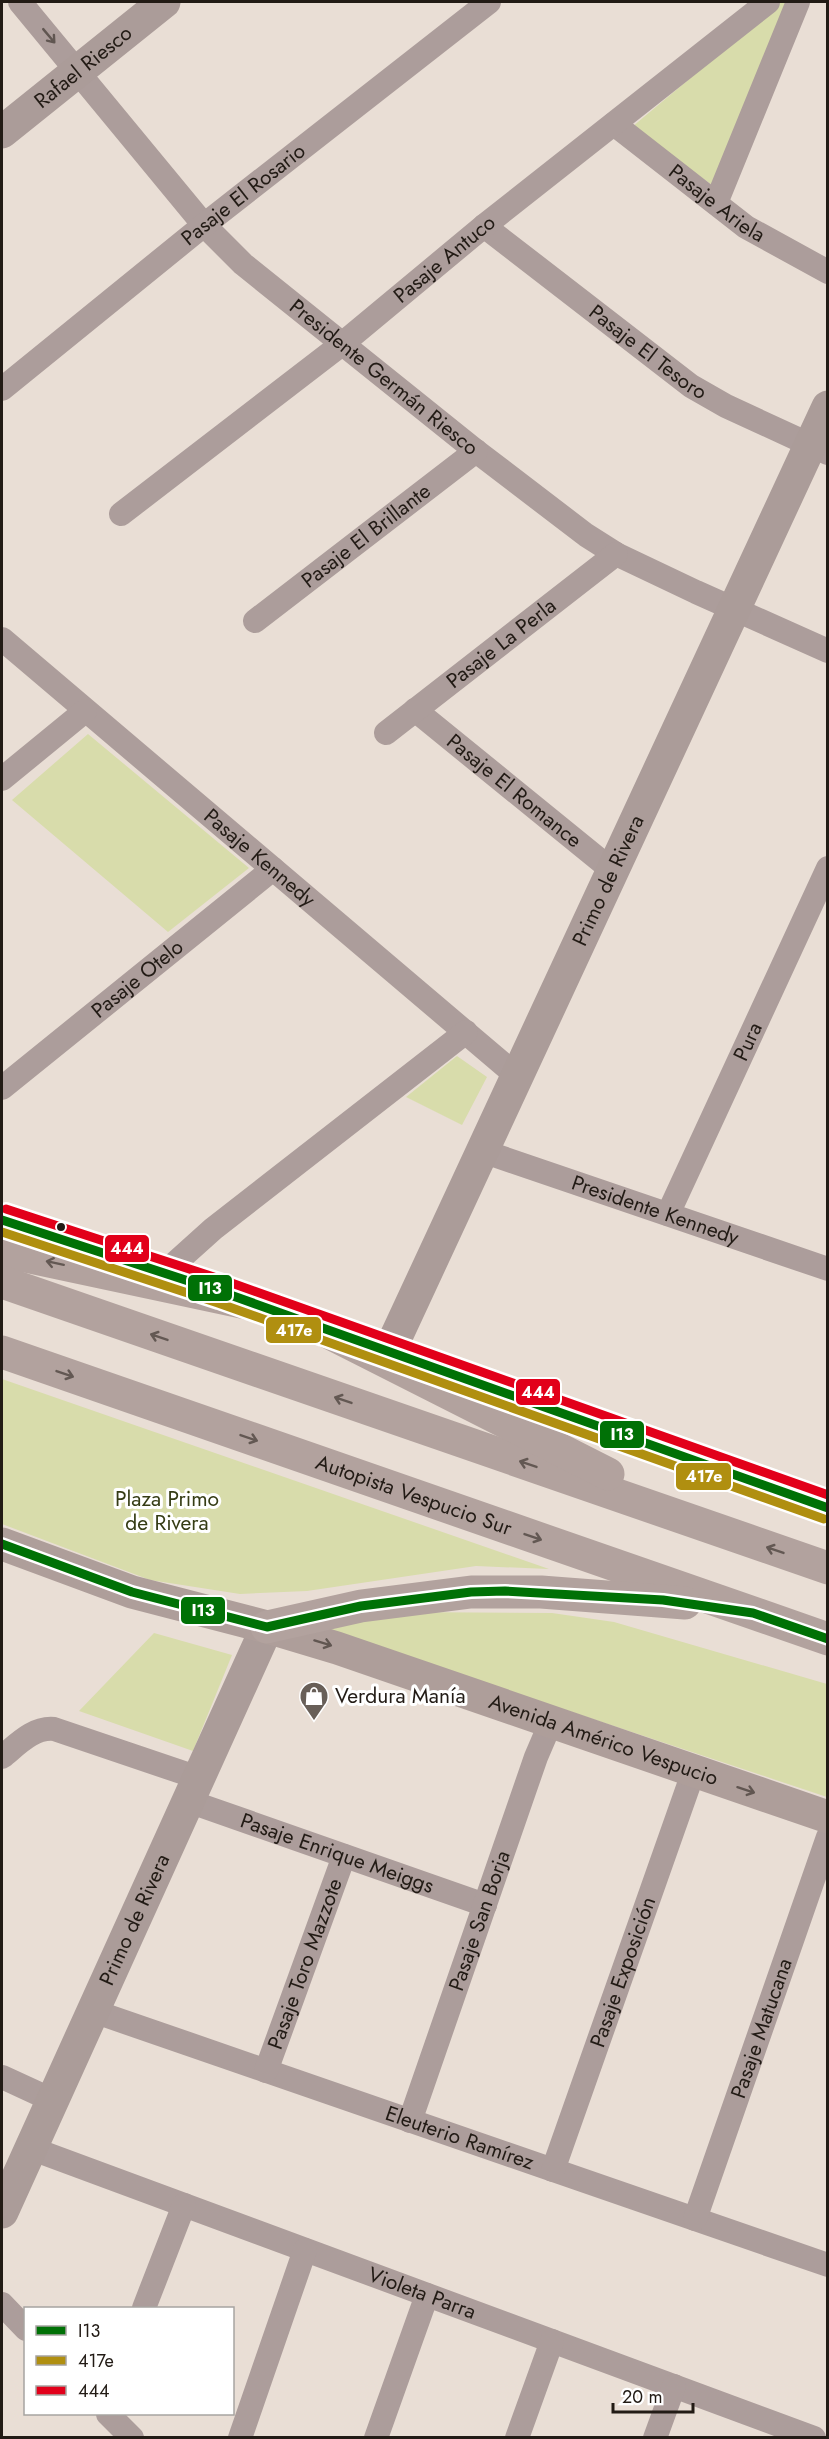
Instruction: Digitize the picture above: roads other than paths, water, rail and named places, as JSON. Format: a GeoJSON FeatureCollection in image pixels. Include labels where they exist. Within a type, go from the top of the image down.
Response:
{"type":"FeatureCollection","features":[{"type":"Feature","properties":{"kind":"highway"},"geometry":{"type":"LineString","coordinates":[[2,1251],[256,1305]]}},
{"type":"Feature","properties":{"kind":"highway"},"geometry":{"type":"LineString","coordinates":[[2,1282],[828,1568]]}},
{"type":"Feature","properties":{"kind":"highway"},"geometry":{"type":"LineString","coordinates":[[312,1324],[722,1532]]}},
{"type":"Feature","properties":{"kind":"highway","name":"Autopista Vespucio Sur"},"geometry":{"type":"LineString","coordinates":[[2,1352],[828,1639]]}},
{"type":"Feature","properties":{"kind":"highway"},"geometry":{"type":"LineString","coordinates":[[267,1627],[381,1603],[439,1595],[505,1591],[663,1600],[753,1613]]}},
{"type":"Feature","properties":{"kind":"main road"},"geometry":{"type":"LineString","coordinates":[[256,1305],[828,1509]]}},
{"type":"Feature","properties":{"kind":"main road","name":"Avenida Américo Vespucio"},"geometry":{"type":"LineString","coordinates":[[2,1544],[132,1592],[337,1647],[693,1773],[828,1817]]}},
{"type":"Feature","properties":{"kind":"street","name":"Presidente Germán Riesco"},"geometry":{"type":"LineString","coordinates":[[20,2],[204,225],[243,264],[342,344],[476,451],[586,535],[616,554],[828,651]]}},
{"type":"Feature","properties":{"kind":"street","name":"Rafael Riesco"},"geometry":{"type":"LineString","coordinates":[[2,132],[164,2]]}},
{"type":"Feature","properties":{"kind":"street","name":"Pasaje El Rosario"},"geometry":{"type":"LineString","coordinates":[[2,389],[204,225],[489,2]]}},
{"type":"Feature","properties":{"kind":"street","name":"Pasaje Antuco"},"geometry":{"type":"LineString","coordinates":[[121,514],[342,344],[484,226],[768,2]]}},
{"type":"Feature","properties":{"kind":"street"},"geometry":{"type":"LineString","coordinates":[[716,203],[798,2]]}},
{"type":"Feature","properties":{"kind":"street","name":"Pasaje Ariela"},"geometry":{"type":"LineString","coordinates":[[614,124],[746,227],[828,272]]}},
{"type":"Feature","properties":{"kind":"street","name":"Pasaje El Tesoro"},"geometry":{"type":"LineString","coordinates":[[484,226],[691,386],[726,406],[819,449]]}},
{"type":"Feature","properties":{"kind":"street","name":"Primo de Rivera"},"geometry":{"type":"LineString","coordinates":[[389,1352],[734,609],[819,449],[828,407]]}},
{"type":"Feature","properties":{"kind":"street","name":"Pasaje El Brillante"},"geometry":{"type":"LineString","coordinates":[[255,621],[476,451]]}},
{"type":"Feature","properties":{"kind":"street","name":"Pasaje La Perla"},"geometry":{"type":"LineString","coordinates":[[386,733],[616,554]]}},
{"type":"Feature","properties":{"kind":"street","name":"Pasaje Kennedy"},"geometry":{"type":"LineString","coordinates":[[2,639],[517,1076]]}},
{"type":"Feature","properties":{"kind":"street","name":"Pasaje El Romance"},"geometry":{"type":"LineString","coordinates":[[415,710],[613,871]]}},
{"type":"Feature","properties":{"kind":"street"},"geometry":{"type":"LineString","coordinates":[[2,779],[86,711]]}},
{"type":"Feature","properties":{"kind":"street","name":"Pura"},"geometry":{"type":"LineString","coordinates":[[668,1214],[828,868]]}},
{"type":"Feature","properties":{"kind":"street","name":"Pasaje Otelo"},"geometry":{"type":"LineString","coordinates":[[2,1088],[273,869]]}},
{"type":"Feature","properties":{"kind":"street"},"geometry":{"type":"LineString","coordinates":[[163,1274],[213,1230],[466,1032]]}},
{"type":"Feature","properties":{"kind":"street","name":"Presidente Kennedy"},"geometry":{"type":"LineString","coordinates":[[482,1151],[828,1269]]}},
{"type":"Feature","properties":{"kind":"street"},"geometry":{"type":"LineString","coordinates":[[2,1220],[256,1305]]}},
{"type":"Feature","properties":{"kind":"street","name":"Primo de Rivera"},"geometry":{"type":"LineString","coordinates":[[2,2212],[267,1627]]}},
{"type":"Feature","properties":{"kind":"street","name":"Pasaje San Borja"},"geometry":{"type":"LineString","coordinates":[[410,2121],[536,1757],[551,1722]]}},
{"type":"Feature","properties":{"kind":"street","name":"Pasaje Enrique Meiggs"},"geometry":{"type":"LineString","coordinates":[[2,1757],[34,1733],[44,1728],[54,1729],[344,1856],[484,1905]]}},
{"type":"Feature","properties":{"kind":"street","name":"Pasaje Exposición"},"geometry":{"type":"LineString","coordinates":[[553,2170],[693,1773]]}},
{"type":"Feature","properties":{"kind":"street","name":"Pasaje Matucana"},"geometry":{"type":"LineString","coordinates":[[695,2219],[828,1837]]}},
{"type":"Feature","properties":{"kind":"street","name":"Pasaje Toro Mazzote"},"geometry":{"type":"LineString","coordinates":[[266,2071],[344,1856]]}},
{"type":"Feature","properties":{"kind":"street","name":"Eleuterio Ramírez"},"geometry":{"type":"LineString","coordinates":[[93,2011],[828,2265]]}},
{"type":"Feature","properties":{"kind":"street"},"geometry":{"type":"LineString","coordinates":[[2,2077],[52,2100]]}},
{"type":"Feature","properties":{"kind":"street","name":"Violeta Parra"},"geometry":{"type":"LineString","coordinates":[[30,2148],[674,2386],[802,2436]]}},
{"type":"Feature","properties":{"kind":"street"},"geometry":{"type":"LineString","coordinates":[[144,2307],[184,2205]]}},
{"type":"Feature","properties":{"kind":"street"},"geometry":{"type":"LineString","coordinates":[[240,2438],[306,2250]]}},
{"type":"Feature","properties":{"kind":"street"},"geometry":{"type":"LineString","coordinates":[[376,2438],[427,2295]]}},
{"type":"Feature","properties":{"kind":"street"},"geometry":{"type":"LineString","coordinates":[[2,2304],[24,2327]]}},
{"type":"Feature","properties":{"kind":"street"},"geometry":{"type":"LineString","coordinates":[[517,2438],[552,2341]]}},
{"type":"Feature","properties":{"kind":"street"},"geometry":{"type":"LineString","coordinates":[[655,2438],[674,2386]]}},
{"type":"Feature","properties":{"kind":"street"},"geometry":{"type":"LineString","coordinates":[[109,2415],[132,2438]]}},
{"type":"Feature","properties":{"kind":"place","name":"Verdura Manía"},"geometry":{"type":"Point","coordinates":[314,1722]}},
{"type":"Feature","properties":{"kind":"park label","name":"Plaza Primo de Rivera"},"geometry":{"type":"Point","coordinates":[167,1511]}}]}
